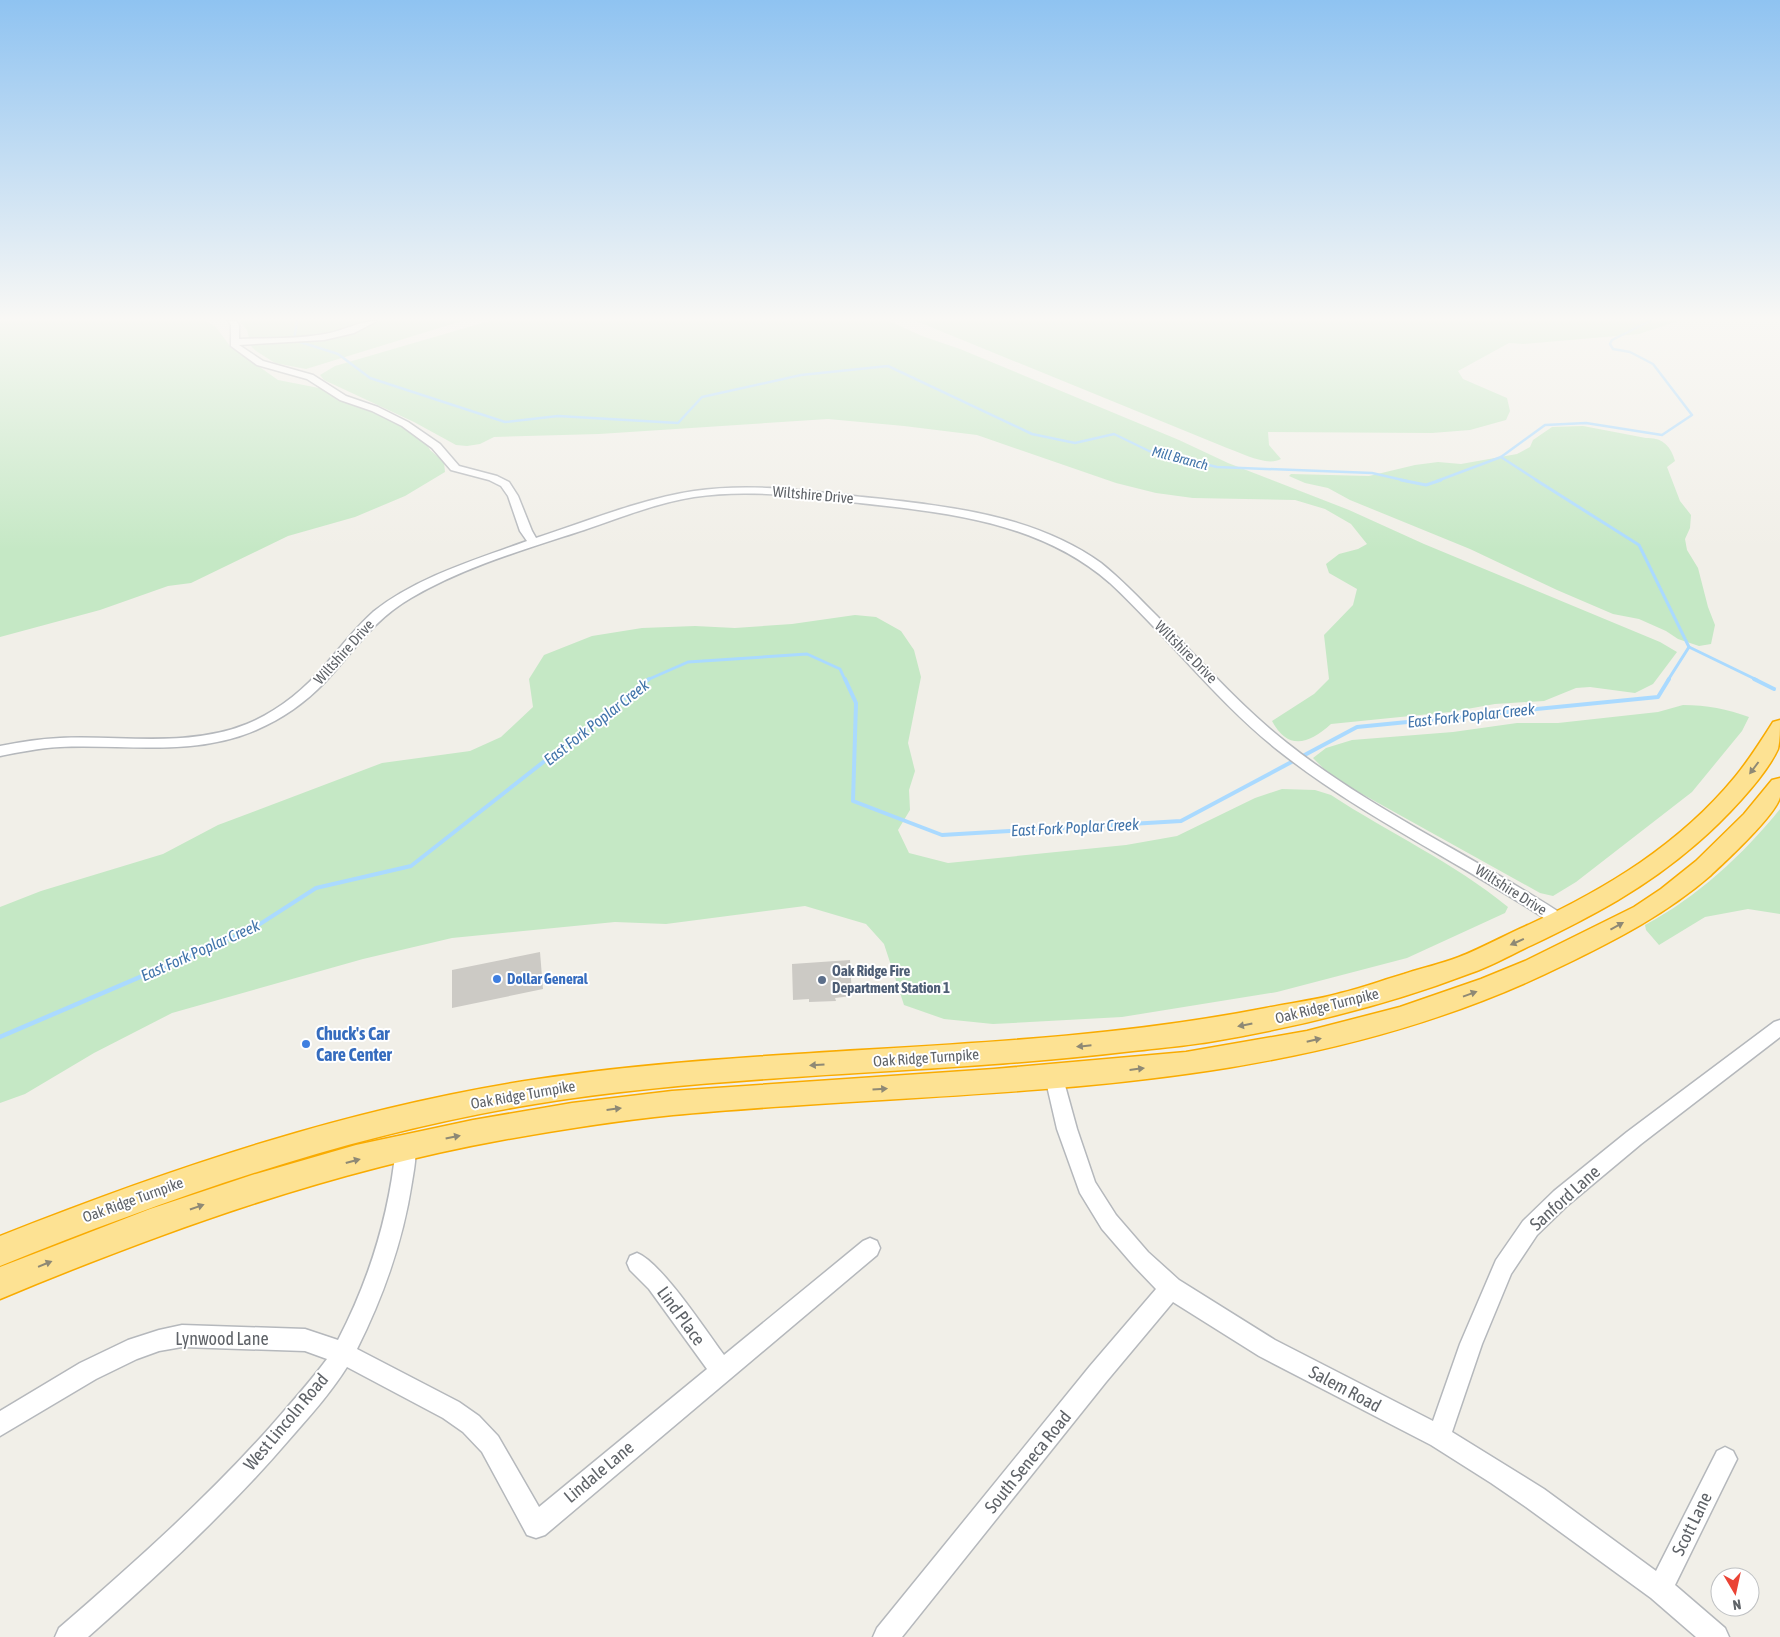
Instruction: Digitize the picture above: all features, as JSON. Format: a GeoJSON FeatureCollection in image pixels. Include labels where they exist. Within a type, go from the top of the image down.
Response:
{"type":"FeatureCollection","features":[{"type":"Feature","properties":{"kind":"highway","name":"Oak Ridge Turnpike"},"geometry":{"type":"LineString","coordinates":[[0,1251],[174,1184],[304,1144],[408,1117],[534,1092],[634,1078],[1048,1050],[1169,1036],[1278,1019],[1386,992],[1466,965],[1562,922],[1634,881],[1704,825],[1724,806],[1756,768],[1780,727]]}},
{"type":"Feature","properties":{"kind":"highway","name":"Oak Ridge Turnpike"},"geometry":{"type":"LineString","coordinates":[[0,1282],[56,1259],[204,1205],[317,1170],[406,1147],[524,1123],[607,1110],[672,1103],[1054,1077],[1211,1060],[1275,1049],[1356,1030],[1428,1010],[1475,993],[1549,962],[1651,908],[1726,847],[1751,821],[1780,785]]}},
{"type":"Feature","properties":{"kind":"highway"},"geometry":{"type":"LineString","coordinates":[[1724,806],[1751,821]]}},
{"type":"Feature","properties":{"kind":"highway"},"geometry":{"type":"LineString","coordinates":[[1562,922],[1587,942]]}},
{"type":"Feature","properties":{"kind":"highway"},"geometry":{"type":"LineString","coordinates":[[1048,1050],[1054,1077]]}},
{"type":"Feature","properties":{"kind":"highway"},"geometry":{"type":"LineString","coordinates":[[844,1063],[846,1091]]}},
{"type":"Feature","properties":{"kind":"highway"},"geometry":{"type":"LineString","coordinates":[[406,1147],[408,1117]]}},
{"type":"Feature","properties":{"kind":"street"},"geometry":{"type":"LineString","coordinates":[[342,397],[375,409],[406,424],[436,446],[455,468],[493,478],[505,484],[513,496],[526,531],[534,543]]}},
{"type":"Feature","properties":{"kind":"street","name":"Wiltshire Drive"},"geometry":{"type":"LineString","coordinates":[[0,751],[46,741],[162,744],[194,742],[239,731],[268,719],[297,702],[326,673],[352,640],[376,616],[394,603],[451,574],[534,543],[661,501],[692,495],[739,490],[806,494],[881,502],[966,513],[998,520],[1054,541],[1091,562],[1111,577],[1259,726],[1285,749],[1369,806],[1530,900],[1562,922]]}},
{"type":"Feature","properties":{"kind":"street","name":"Sanford Lane"},"geometry":{"type":"LineString","coordinates":[[1439,1438],[1471,1344],[1503,1267],[1530,1228],[1561,1198],[1634,1138],[1780,1027]]}},
{"type":"Feature","properties":{"kind":"street","name":"Salem Road"},"geometry":{"type":"LineString","coordinates":[[1054,1077],[1067,1129],[1087,1186],[1109,1222],[1171,1288],[1267,1348],[1439,1438],[1535,1498],[1660,1589],[1716,1637]]}},
{"type":"Feature","properties":{"kind":"street","name":"West Lincoln Road"},"geometry":{"type":"LineString","coordinates":[[68,1637],[138,1577],[246,1470],[313,1393],[343,1353],[378,1280],[391,1243],[401,1192],[406,1147]]}},
{"type":"Feature","properties":{"kind":"street","name":"Lindale Lane"},"geometry":{"type":"LineString","coordinates":[[343,1353],[451,1410],[471,1424],[490,1444],[536,1526],[870,1248]]}},
{"type":"Feature","properties":{"kind":"street","name":"Lind Place"},"geometry":{"type":"LineString","coordinates":[[637,1263],[656,1282],[722,1371]]}},
{"type":"Feature","properties":{"kind":"street","name":"South Seneca Road"},"geometry":{"type":"LineString","coordinates":[[886,1637],[1098,1374],[1171,1288]]}},
{"type":"Feature","properties":{"kind":"street","name":"Lynwood Lane"},"geometry":{"type":"LineString","coordinates":[[0,1424],[102,1364],[135,1347],[170,1338],[305,1340],[343,1353]]}},
{"type":"Feature","properties":{"kind":"street","name":"Scott Lane"},"geometry":{"type":"LineString","coordinates":[[1660,1589],[1725,1459]]}},
{"type":"Feature","properties":{"kind":"green space"},"geometry":{"type":"Polygon","coordinates":[[[0,397],[342,397],[401,425],[426,443],[430,450],[444,462],[445,472],[405,496],[355,517],[288,536],[191,583],[168,586],[100,610],[0,637],[0,397]]]}},
{"type":"Feature","properties":{"kind":"green space"},"geometry":{"type":"Polygon","coordinates":[[[361,397],[1076,397],[1179,440],[1228,463],[1349,510],[1424,544],[1660,642],[1677,652],[1653,684],[1635,693],[1590,687],[1576,688],[1544,701],[1495,704],[1450,712],[1331,724],[1307,740],[1292,740],[1278,731],[1272,721],[1314,694],[1329,679],[1324,635],[1353,605],[1357,589],[1329,573],[1326,564],[1339,554],[1358,549],[1367,544],[1351,524],[1325,509],[1295,500],[1193,498],[1156,493],[1116,483],[977,435],[904,426],[828,419],[599,434],[494,437],[480,444],[467,446],[456,445],[414,422],[361,397]]]}},
{"type":"Feature","properties":{"kind":"green space"},"geometry":{"type":"Polygon","coordinates":[[[1103,397],[1506,397],[1510,411],[1506,420],[1470,430],[1432,433],[1268,432],[1269,445],[1281,459],[1275,461],[1254,458],[1103,397]]]}},
{"type":"Feature","properties":{"kind":"green space"},"geometry":{"type":"Polygon","coordinates":[[[1583,426],[1657,439],[1671,451],[1675,461],[1667,467],[1680,501],[1691,515],[1690,528],[1685,539],[1687,550],[1698,568],[1708,607],[1715,625],[1711,644],[1699,646],[1678,639],[1666,631],[1639,619],[1613,614],[1470,549],[1350,500],[1328,488],[1305,483],[1289,476],[1291,474],[1369,476],[1415,465],[1438,462],[1461,464],[1517,454],[1530,447],[1533,440],[1552,427],[1583,426]]]}},
{"type":"Feature","properties":{"kind":"green space"},"geometry":{"type":"Polygon","coordinates":[[[855,615],[876,617],[901,631],[914,650],[921,677],[908,743],[915,771],[909,790],[910,810],[898,830],[909,853],[948,863],[1126,845],[1177,836],[1255,798],[1282,789],[1315,790],[1331,795],[1443,862],[1508,907],[1505,913],[1407,958],[1277,992],[1122,1017],[993,1024],[944,1019],[904,1005],[884,944],[866,924],[805,906],[666,924],[615,922],[452,938],[363,959],[172,1013],[94,1053],[25,1094],[0,1103],[0,907],[41,891],[163,854],[218,825],[382,763],[470,751],[501,737],[533,707],[529,679],[544,655],[592,636],[642,628],[695,626],[735,628],[792,624],[855,615]]]}},
{"type":"Feature","properties":{"kind":"green space"},"geometry":{"type":"Polygon","coordinates":[[[1683,705],[1717,708],[1749,717],[1742,731],[1692,792],[1576,882],[1553,896],[1540,893],[1353,789],[1325,770],[1313,758],[1326,748],[1352,740],[1453,732],[1517,723],[1558,723],[1658,712],[1683,705]]]}},
{"type":"Feature","properties":{"kind":"green space"},"geometry":{"type":"Polygon","coordinates":[[[1780,809],[1780,914],[1748,909],[1705,917],[1659,945],[1646,930],[1645,925],[1683,902],[1718,874],[1751,842],[1780,809]]]}},
{"type":"Feature","properties":{"kind":"building","name":"Dollar General"},"geometry":{"type":"Polygon","coordinates":[[[540,952],[543,989],[452,1008],[452,970],[540,952]]]}},
{"type":"Feature","properties":{"kind":"building","name":"Oak Ridge Fire Department Station 1"},"geometry":{"type":"Polygon","coordinates":[[[850,960],[852,996],[835,998],[836,1001],[809,1002],[809,999],[793,1000],[792,964],[850,960]]]}},
{"type":"Feature","properties":{"kind":"waterway","name":"Mill Branch"},"geometry":{"type":"LineString","coordinates":[[430,397],[505,422],[558,416],[678,423],[702,397]]}},
{"type":"Feature","properties":{"kind":"waterway","name":"Mill Branch"},"geometry":{"type":"LineString","coordinates":[[954,397],[1032,434],[1075,443],[1114,434],[1149,451],[1217,467],[1372,473],[1407,481]]}},
{"type":"Feature","properties":{"kind":"waterway","name":"East Fork Poplar Creek"},"geometry":{"type":"LineString","coordinates":[[1501,457],[1545,425],[1586,423],[1662,435],[1692,415],[1679,397]]}},
{"type":"Feature","properties":{"kind":"waterway","name":"Mill Branch"},"geometry":{"type":"LineString","coordinates":[[1437,481],[1501,457]]}},
{"type":"Feature","properties":{"kind":"waterway","name":"East Fork Poplar Creek"},"geometry":{"type":"LineString","coordinates":[[1501,457],[1538,481]]}},
{"type":"Feature","properties":{"kind":"waterway","name":"Mill Branch"},"geometry":{"type":"LineString","coordinates":[[1401,480],[1426,485],[1441,480]]}},
{"type":"Feature","properties":{"kind":"waterway","name":"East Fork Poplar Creek"},"geometry":{"type":"LineString","coordinates":[[1536,480],[1639,545],[1689,647]]}},
{"type":"Feature","properties":{"kind":"waterway","name":"East Fork Poplar Creek"},"geometry":{"type":"LineString","coordinates":[[1668,680],[1689,647]]}},
{"type":"Feature","properties":{"kind":"waterway"},"geometry":{"type":"LineString","coordinates":[[1689,647],[1757,680]]}},
{"type":"Feature","properties":{"kind":"waterway","name":"East Fork Poplar Creek"},"geometry":{"type":"LineString","coordinates":[[649,679],[688,662],[807,654],[840,669],[845,680]]}},
{"type":"Feature","properties":{"kind":"waterway","name":"East Fork Poplar Creek"},"geometry":{"type":"LineString","coordinates":[[249,931],[316,888],[411,866],[649,679]]}},
{"type":"Feature","properties":{"kind":"waterway","name":"East Fork Poplar Creek"},"geometry":{"type":"LineString","coordinates":[[845,679],[856,703],[853,801],[942,835],[1181,821],[1357,727],[1658,697],[1669,679]]}},
{"type":"Feature","properties":{"kind":"waterway"},"geometry":{"type":"LineString","coordinates":[[1754,679],[1774,689]]}},
{"type":"Feature","properties":{"kind":"waterway","name":"East Fork Poplar Creek"},"geometry":{"type":"LineString","coordinates":[[0,1037],[252,929]]}},
{"type":"Feature","properties":{"kind":"place","name":"Dollar General"},"geometry":{"type":"Point","coordinates":[497,979]}},
{"type":"Feature","properties":{"kind":"place","name":"Oak Ridge Fire Department Station 1"},"geometry":{"type":"Point","coordinates":[822,980]}},
{"type":"Feature","properties":{"kind":"place","name":"Chuck's Car Care Center"},"geometry":{"type":"Point","coordinates":[306,1044]}}]}
